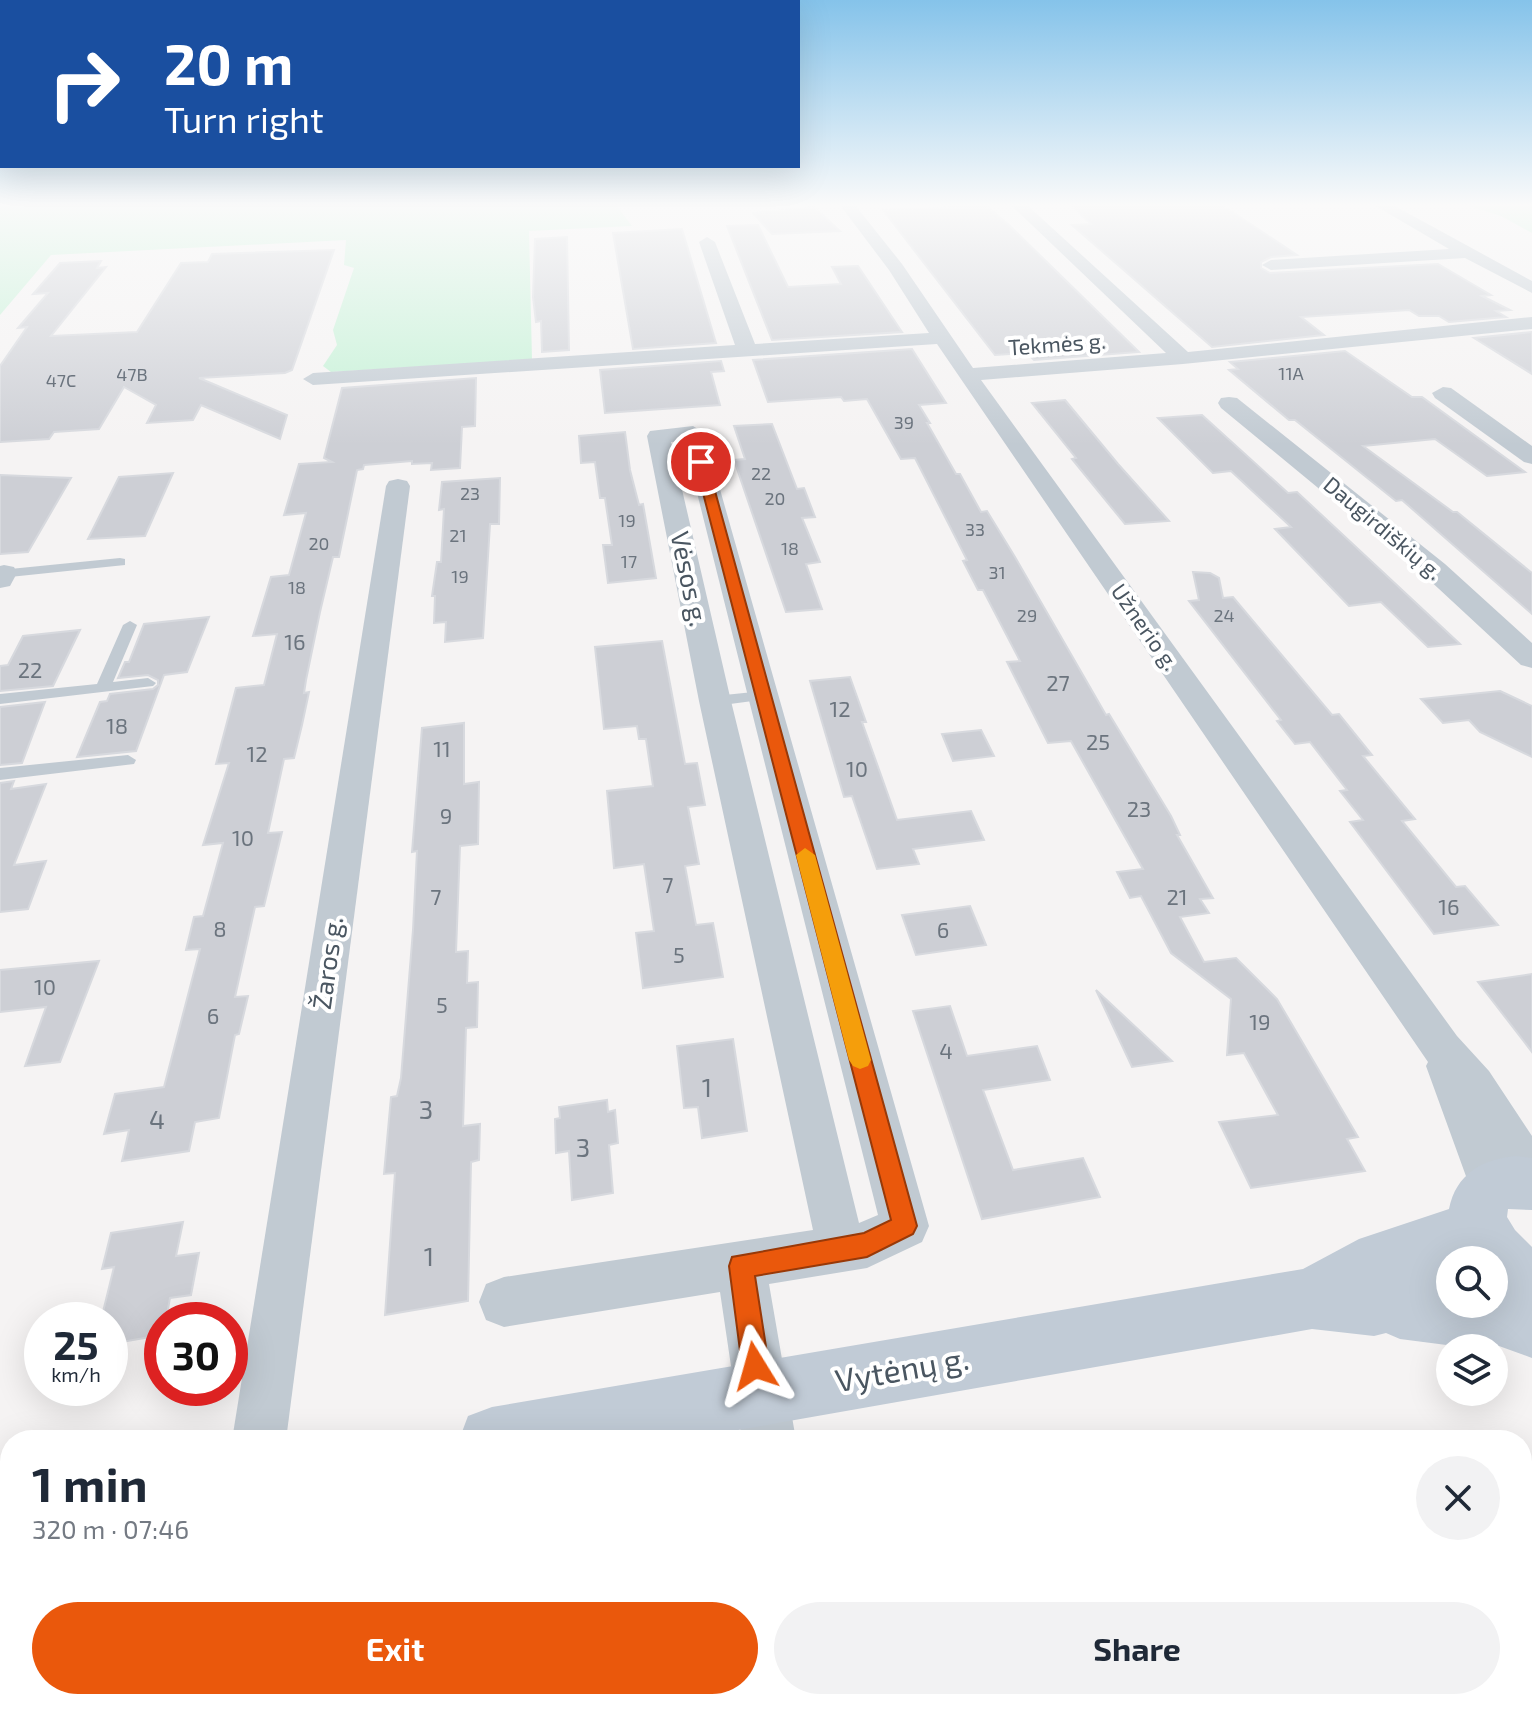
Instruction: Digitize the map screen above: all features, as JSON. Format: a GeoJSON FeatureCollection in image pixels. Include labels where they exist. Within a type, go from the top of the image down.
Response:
{"type":"FeatureCollection","features":[{"type":"Feature","properties":{"kind":"main road","name":"Vytėnų g."},"geometry":{"type":"LineString","coordinates":[[1312,1298],[1359,1269],[1513,1241]]}},
{"type":"Feature","properties":{"kind":"main road"},"geometry":{"type":"LineString","coordinates":[[1374,1305],[1462,1316],[1499,1315],[1513,1241]]}},
{"type":"Feature","properties":{"kind":"main road","name":"Vytėnų g."},"geometry":{"type":"LineString","coordinates":[[616,1430],[764,1418],[1312,1298],[1374,1305],[1436,1290]]}},
{"type":"Feature","properties":{"kind":"street"},"geometry":{"type":"LineString","coordinates":[[723,285],[747,350]]}},
{"type":"Feature","properties":{"kind":"street","name":"Užnerio g."},"geometry":{"type":"LineString","coordinates":[[907,285],[967,375],[1442,1049],[1453,1090],[1513,1241]]}},
{"type":"Feature","properties":{"kind":"street"},"geometry":{"type":"LineString","coordinates":[[1104,285],[1183,358]]}},
{"type":"Feature","properties":{"kind":"street","name":"Tekmės g."},"geometry":{"type":"LineString","coordinates":[[967,375],[1183,358],[1532,323]]}},
{"type":"Feature","properties":{"kind":"street"},"geometry":{"type":"LineString","coordinates":[[313,379],[942,338]]}},
{"type":"Feature","properties":{"kind":"street"},"geometry":{"type":"LineString","coordinates":[[1443,393],[1532,457]]}},
{"type":"Feature","properties":{"kind":"street","name":"Daugirdiškių g."},"geometry":{"type":"LineString","coordinates":[[1229,403],[1435,570],[1532,659]]}},
{"type":"Feature","properties":{"kind":"street","name":"Vėsos g."},"geometry":{"type":"LineString","coordinates":[[693,433],[763,696],[905,1226],[867,1245],[841,1249],[715,701],[658,436],[693,433]]}},
{"type":"Feature","properties":{"kind":"street","name":"Žaros g."},"geometry":{"type":"LineString","coordinates":[[260,1430],[398,486]]}},
{"type":"Feature","properties":{"kind":"street"},"geometry":{"type":"LineString","coordinates":[[504,1302],[841,1249]]}},
{"type":"Feature","properties":{"kind":"street"},"geometry":{"type":"LineString","coordinates":[[741,1266],[764,1418]]}},
{"type":"Feature","properties":{"kind":"lane"},"geometry":{"type":"LineString","coordinates":[[1,576],[120,562]]}},
{"type":"Feature","properties":{"kind":"lane"},"geometry":{"type":"LineString","coordinates":[[103,688],[130,625]]}},
{"type":"Feature","properties":{"kind":"lane"},"geometry":{"type":"LineString","coordinates":[[0,699],[148,683]]}},
{"type":"Feature","properties":{"kind":"lane"},"geometry":{"type":"LineString","coordinates":[[715,701],[763,696]]}},
{"type":"Feature","properties":{"kind":"lane"},"geometry":{"type":"LineString","coordinates":[[0,774],[128,760]]}},
{"type":"Feature","properties":{"kind":"green space"},"geometry":{"type":"Polygon","coordinates":[[[0,285],[26,285],[0,315],[0,285]]]}},
{"type":"Feature","properties":{"kind":"green space"},"geometry":{"type":"Polygon","coordinates":[[[348,285],[530,285],[532,360],[331,372],[323,366],[337,345],[333,330],[348,285]]]}},
{"type":"Feature","properties":{"kind":"building"},"geometry":{"type":"Polygon","coordinates":[[[41,285],[92,285],[51,336],[137,332],[167,285],[322,285],[292,370],[199,378],[287,415],[280,439],[201,405],[193,420],[147,423],[156,405],[124,387],[99,429],[54,432],[49,439],[0,442],[0,366],[27,327],[18,328],[48,293],[33,294],[41,285]]]}},
{"type":"Feature","properties":{"kind":"building"},"geometry":{"type":"Polygon","coordinates":[[[533,285],[568,285],[569,350],[542,352],[541,321],[536,322],[533,285]]]}},
{"type":"Feature","properties":{"kind":"building"},"geometry":{"type":"Polygon","coordinates":[[[622,285],[699,285],[716,343],[633,349],[622,285]]]}},
{"type":"Feature","properties":{"kind":"building"},"geometry":{"type":"Polygon","coordinates":[[[750,285],[871,285],[902,332],[772,340],[750,285]]]}},
{"type":"Feature","properties":{"kind":"building"},"geometry":{"type":"Polygon","coordinates":[[[941,285],[1070,285],[1139,352],[1034,360],[1027,353],[995,355],[941,285]]]}},
{"type":"Feature","properties":{"kind":"building"},"geometry":{"type":"Polygon","coordinates":[[[1141,285],[1474,285],[1491,295],[1482,296],[1510,310],[1496,311],[1506,317],[1449,322],[1439,316],[1419,316],[1409,310],[1301,317],[1324,335],[1212,347],[1141,285]]]}},
{"type":"Feature","properties":{"kind":"building"},"geometry":{"type":"Polygon","coordinates":[[[1532,332],[1532,374],[1474,338],[1532,332]]]}},
{"type":"Feature","properties":{"kind":"building"},"geometry":{"type":"Polygon","coordinates":[[[912,349],[946,403],[919,405],[930,423],[927,423],[981,512],[987,511],[1106,715],[1109,714],[1171,816],[1180,835],[1177,835],[1213,898],[1200,899],[1209,913],[1180,917],[1204,962],[1236,958],[1277,999],[1358,1137],[1347,1139],[1365,1171],[1251,1188],[1219,1122],[1278,1115],[1244,1053],[1227,1055],[1231,999],[1171,953],[1141,896],[1130,898],[1117,872],[1143,869],[1071,741],[1048,743],[1007,662],[1020,661],[983,590],[978,590],[963,561],[967,560],[915,458],[901,459],[867,399],[844,401],[841,397],[768,402],[753,360],[912,349]]]}},
{"type":"Feature","properties":{"kind":"building"},"geometry":{"type":"Polygon","coordinates":[[[1345,351],[1412,397],[1422,397],[1525,472],[1487,476],[1435,439],[1363,446],[1457,512],[1532,573],[1532,614],[1402,500],[1396,501],[1229,370],[1238,369],[1230,362],[1345,351]]]}},
{"type":"Feature","properties":{"kind":"building"},"geometry":{"type":"Polygon","coordinates":[[[721,361],[724,371],[711,372],[720,405],[605,413],[600,370],[721,361]]]}},
{"type":"Feature","properties":{"kind":"building"},"geometry":{"type":"Polygon","coordinates":[[[476,378],[475,426],[462,427],[460,468],[431,470],[432,463],[412,464],[412,461],[364,465],[363,469],[357,470],[339,557],[333,557],[320,612],[304,693],[309,692],[294,758],[284,759],[268,833],[282,832],[264,906],[255,907],[235,997],[248,996],[239,1034],[235,1035],[219,1118],[195,1122],[189,1151],[122,1161],[129,1130],[104,1134],[115,1094],[164,1087],[200,949],[186,950],[194,917],[203,916],[223,843],[203,845],[229,763],[216,764],[236,688],[264,685],[277,634],[253,636],[271,577],[289,575],[306,513],[284,515],[299,464],[332,462],[324,458],[342,388],[476,378]]]}},
{"type":"Feature","properties":{"kind":"building"},"geometry":{"type":"Polygon","coordinates":[[[1065,400],[1169,521],[1125,524],[1072,459],[1076,458],[1032,403],[1065,400]]]}},
{"type":"Feature","properties":{"kind":"building"},"geometry":{"type":"Polygon","coordinates":[[[1202,415],[1288,493],[1297,492],[1460,644],[1428,647],[1381,602],[1349,606],[1275,529],[1291,527],[1231,471],[1213,473],[1158,418],[1202,415]]]}},
{"type":"Feature","properties":{"kind":"building"},"geometry":{"type":"Polygon","coordinates":[[[772,424],[797,489],[804,488],[815,517],[802,518],[820,562],[806,564],[822,609],[786,612],[734,460],[745,459],[734,426],[772,424]]]}},
{"type":"Feature","properties":{"kind":"building"},"geometry":{"type":"Polygon","coordinates":[[[625,432],[630,470],[639,505],[643,504],[656,578],[608,583],[603,545],[612,545],[605,498],[600,498],[595,462],[581,463],[579,436],[625,432]]]}},
{"type":"Feature","properties":{"kind":"building"},"geometry":{"type":"Polygon","coordinates":[[[173,473],[145,536],[88,539],[119,477],[173,473]]]}},
{"type":"Feature","properties":{"kind":"building"},"geometry":{"type":"Polygon","coordinates":[[[0,475],[71,478],[28,552],[0,554],[0,475]]]}},
{"type":"Feature","properties":{"kind":"building"},"geometry":{"type":"Polygon","coordinates":[[[500,478],[499,524],[490,524],[483,638],[445,642],[446,622],[434,623],[435,596],[432,596],[437,562],[441,562],[444,509],[439,510],[442,482],[500,478]]]}},
{"type":"Feature","properties":{"kind":"building"},"geometry":{"type":"Polygon","coordinates":[[[1193,572],[1210,573],[1219,578],[1223,598],[1233,597],[1332,715],[1339,714],[1372,755],[1363,756],[1415,819],[1402,821],[1456,887],[1465,886],[1498,925],[1434,934],[1350,822],[1363,820],[1340,791],[1347,790],[1310,742],[1295,744],[1277,721],[1281,720],[1189,601],[1199,600],[1193,572]]]}},
{"type":"Feature","properties":{"kind":"building"},"geometry":{"type":"Polygon","coordinates":[[[209,617],[187,672],[164,675],[136,751],[77,757],[100,702],[107,701],[110,694],[153,689],[158,685],[158,680],[148,675],[118,678],[125,662],[129,662],[144,624],[209,617]]]}},
{"type":"Feature","properties":{"kind":"building"},"geometry":{"type":"Polygon","coordinates":[[[80,630],[53,686],[0,691],[0,666],[8,665],[23,636],[80,630]]]}},
{"type":"Feature","properties":{"kind":"building"},"geometry":{"type":"Polygon","coordinates":[[[662,641],[685,764],[697,763],[705,805],[688,807],[699,864],[685,866],[696,925],[713,923],[723,977],[643,988],[636,933],[654,931],[644,864],[614,868],[607,791],[653,786],[646,739],[639,739],[637,726],[604,729],[595,647],[662,641]]]}},
{"type":"Feature","properties":{"kind":"building"},"geometry":{"type":"Polygon","coordinates":[[[850,677],[866,722],[862,722],[897,820],[971,811],[984,840],[913,849],[919,864],[877,869],[852,796],[844,797],[810,681],[850,677]]]}},
{"type":"Feature","properties":{"kind":"building"},"geometry":{"type":"Polygon","coordinates":[[[1500,691],[1532,706],[1532,757],[1480,732],[1469,720],[1443,723],[1421,699],[1500,691]]]}},
{"type":"Feature","properties":{"kind":"building"},"geometry":{"type":"Polygon","coordinates":[[[45,702],[22,763],[0,765],[0,707],[45,702]]]}},
{"type":"Feature","properties":{"kind":"building"},"geometry":{"type":"Polygon","coordinates":[[[464,723],[464,784],[479,782],[478,844],[460,846],[456,952],[468,951],[467,983],[478,982],[477,1027],[466,1028],[463,1126],[480,1124],[479,1160],[471,1162],[468,1301],[385,1315],[395,1173],[384,1174],[391,1097],[397,1096],[401,1078],[413,930],[417,851],[412,852],[422,728],[464,723]]]}},
{"type":"Feature","properties":{"kind":"building"},"geometry":{"type":"Polygon","coordinates":[[[981,730],[994,756],[953,761],[942,734],[981,730]]]}},
{"type":"Feature","properties":{"kind":"building"},"geometry":{"type":"Polygon","coordinates":[[[14,781],[11,789],[46,784],[14,865],[46,861],[28,909],[0,912],[0,783],[14,781]]]}},
{"type":"Feature","properties":{"kind":"building"},"geometry":{"type":"Polygon","coordinates":[[[970,906],[986,945],[916,955],[902,915],[970,906]]]}},
{"type":"Feature","properties":{"kind":"building"},"geometry":{"type":"Polygon","coordinates":[[[99,961],[60,1062],[25,1066],[46,1007],[0,1012],[0,970],[99,961]]]}},
{"type":"Feature","properties":{"kind":"building"},"geometry":{"type":"Polygon","coordinates":[[[1532,974],[1532,1052],[1478,982],[1532,974]]]}},
{"type":"Feature","properties":{"kind":"building"},"geometry":{"type":"Polygon","coordinates":[[[1096,990],[1172,1061],[1132,1067],[1096,990]]]}},
{"type":"Feature","properties":{"kind":"building"},"geometry":{"type":"Polygon","coordinates":[[[950,1006],[967,1056],[1037,1046],[1050,1080],[983,1090],[1013,1170],[1083,1158],[1100,1197],[982,1219],[913,1011],[950,1006]]]}},
{"type":"Feature","properties":{"kind":"building"},"geometry":{"type":"Polygon","coordinates":[[[733,1039],[747,1131],[702,1138],[698,1107],[684,1108],[677,1046],[733,1039]]]}},
{"type":"Feature","properties":{"kind":"building"},"geometry":{"type":"Polygon","coordinates":[[[607,1100],[608,1112],[615,1110],[618,1143],[609,1145],[613,1193],[572,1200],[569,1151],[556,1153],[555,1119],[560,1118],[559,1107],[607,1100]]]}},
{"type":"Feature","properties":{"kind":"building"},"geometry":{"type":"Polygon","coordinates":[[[183,1222],[176,1256],[199,1253],[191,1295],[170,1298],[169,1302],[144,1302],[144,1338],[128,1341],[128,1302],[105,1302],[114,1267],[102,1269],[111,1233],[183,1222]]]}},
{"type":"Feature","properties":{"kind":"slow traffic"},"geometry":{"type":"LineString","coordinates":[[805,855],[860,1060]]}},
{"type":"Feature","properties":{"kind":"route"},"geometry":{"type":"LineString","coordinates":[[701,462],[905,1226],[867,1245],[741,1266],[755,1366]]}}]}
